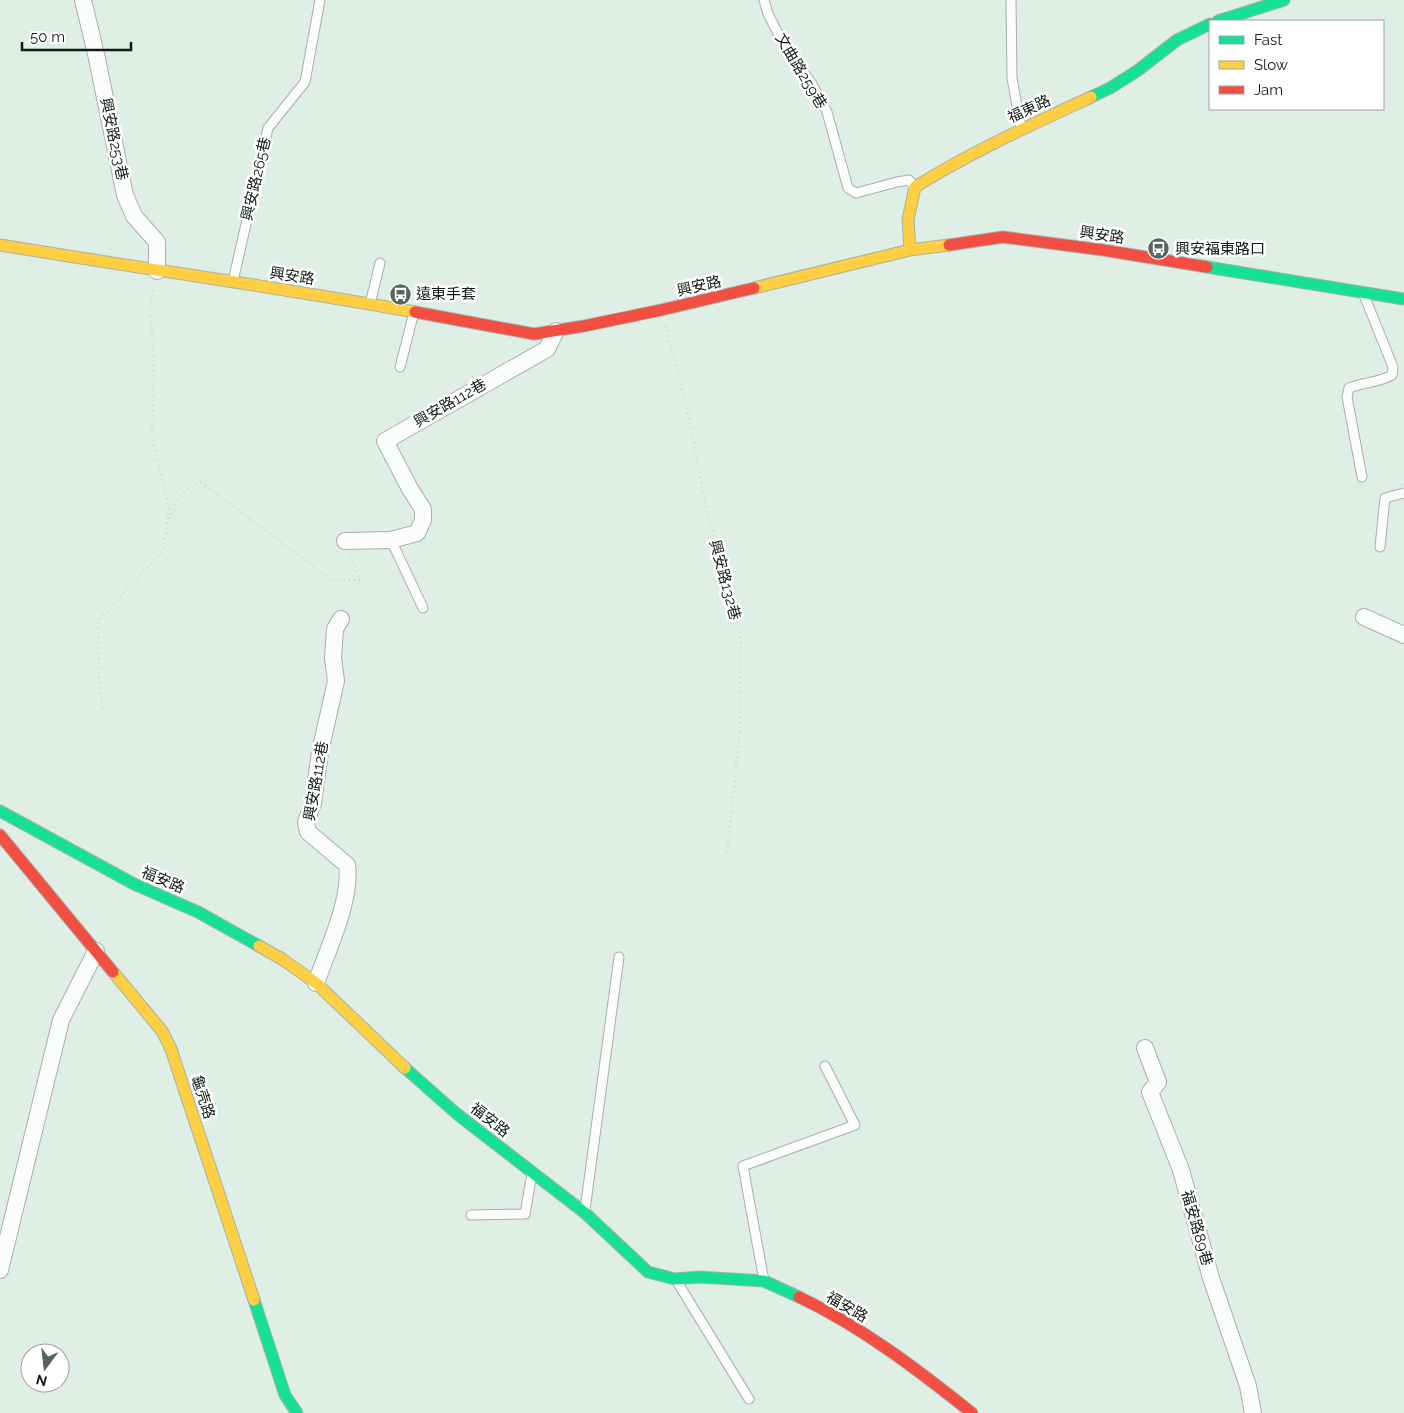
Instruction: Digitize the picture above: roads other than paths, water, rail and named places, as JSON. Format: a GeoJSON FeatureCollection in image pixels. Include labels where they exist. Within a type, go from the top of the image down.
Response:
{"type":"FeatureCollection","features":[{"type":"Feature","properties":{"kind":"street","name":"興安路253巷"},"geometry":{"type":"LineString","coordinates":[[83,0],[125,195],[134,216],[157,242],[157,271]]}},
{"type":"Feature","properties":{"kind":"street"},"geometry":{"type":"LineString","coordinates":[[1221,20],[1284,0]]}},
{"type":"Feature","properties":{"kind":"street","name":"福東路"},"geometry":{"type":"LineString","coordinates":[[915,187],[948,166],[1021,129],[1110,88],[1137,71],[1177,40],[1209,24]]}},
{"type":"Feature","properties":{"kind":"street"},"geometry":{"type":"LineString","coordinates":[[910,250],[908,220],[915,187]]}},
{"type":"Feature","properties":{"kind":"street","name":"興安路"},"geometry":{"type":"LineString","coordinates":[[0,245],[370,304],[534,334],[661,310],[910,250],[1003,237],[1103,250],[1404,299]]}},
{"type":"Feature","properties":{"kind":"street","name":"興安路112巷"},"geometry":{"type":"LineString","coordinates":[[345,541],[391,540],[416,533],[423,520],[423,509],[410,489],[385,441],[547,349],[556,331]]}},
{"type":"Feature","properties":{"kind":"street"},"geometry":{"type":"LineString","coordinates":[[1364,617],[1404,635]]}},
{"type":"Feature","properties":{"kind":"street","name":"興安路112巷"},"geometry":{"type":"LineString","coordinates":[[316,983],[347,894],[349,878],[347,865],[308,832],[306,822],[313,802],[320,752],[336,681],[333,658],[335,629],[342,619]]}},
{"type":"Feature","properties":{"kind":"street","name":"福安路"},"geometry":{"type":"LineString","coordinates":[[0,811],[134,884],[198,912],[282,959],[316,983],[409,1072],[457,1114],[584,1213],[648,1272],[675,1279],[699,1277],[764,1281],[807,1301],[872,1338],[972,1413]]}},
{"type":"Feature","properties":{"kind":"street","name":"龜壳路"},"geometry":{"type":"LineString","coordinates":[[0,834],[162,1030],[171,1049],[285,1396],[297,1413]]}},
{"type":"Feature","properties":{"kind":"street"},"geometry":{"type":"LineString","coordinates":[[0,1270],[61,1020],[96,951]]}},
{"type":"Feature","properties":{"kind":"street","name":"福安路89巷"},"geometry":{"type":"LineString","coordinates":[[1144,1048],[1158,1082],[1150,1092],[1181,1170],[1212,1278],[1248,1386],[1253,1413]]}},
{"type":"Feature","properties":{"kind":"lane","name":"興安路265巷"},"geometry":{"type":"LineString","coordinates":[[233,282],[268,128],[305,82],[320,0]]}},
{"type":"Feature","properties":{"kind":"lane","name":"文曲路259巷"},"geometry":{"type":"LineString","coordinates":[[764,0],[768,14],[786,49],[812,84],[827,112],[848,188],[856,193],[910,180],[915,187]]}},
{"type":"Feature","properties":{"kind":"lane"},"geometry":{"type":"LineString","coordinates":[[1011,0],[1012,78],[1021,129]]}},
{"type":"Feature","properties":{"kind":"lane"},"geometry":{"type":"LineString","coordinates":[[370,304],[380,263]]}},
{"type":"Feature","properties":{"kind":"lane"},"geometry":{"type":"LineString","coordinates":[[1362,292],[1394,367],[1392,375],[1383,380],[1357,384],[1349,388],[1347,397],[1362,477]]}},
{"type":"Feature","properties":{"kind":"lane"},"geometry":{"type":"LineString","coordinates":[[400,367],[414,312]]}},
{"type":"Feature","properties":{"kind":"lane"},"geometry":{"type":"LineString","coordinates":[[1380,547],[1385,498],[1404,493]]}},
{"type":"Feature","properties":{"kind":"lane"},"geometry":{"type":"LineString","coordinates":[[391,540],[424,608]]}},
{"type":"Feature","properties":{"kind":"lane"},"geometry":{"type":"LineString","coordinates":[[584,1213],[619,957]]}},
{"type":"Feature","properties":{"kind":"lane"},"geometry":{"type":"LineString","coordinates":[[764,1281],[743,1166],[855,1125],[825,1066]]}},
{"type":"Feature","properties":{"kind":"lane"},"geometry":{"type":"LineString","coordinates":[[471,1215],[525,1214],[532,1173]]}},
{"type":"Feature","properties":{"kind":"lane"},"geometry":{"type":"LineString","coordinates":[[675,1279],[749,1400]]}},
{"type":"Feature","properties":{"kind":"place","name":"興安福東路口"},"geometry":{"type":"Point","coordinates":[1159,249]}},
{"type":"Feature","properties":{"kind":"place","name":"遠東手套"},"geometry":{"type":"Point","coordinates":[400,294]}}]}
